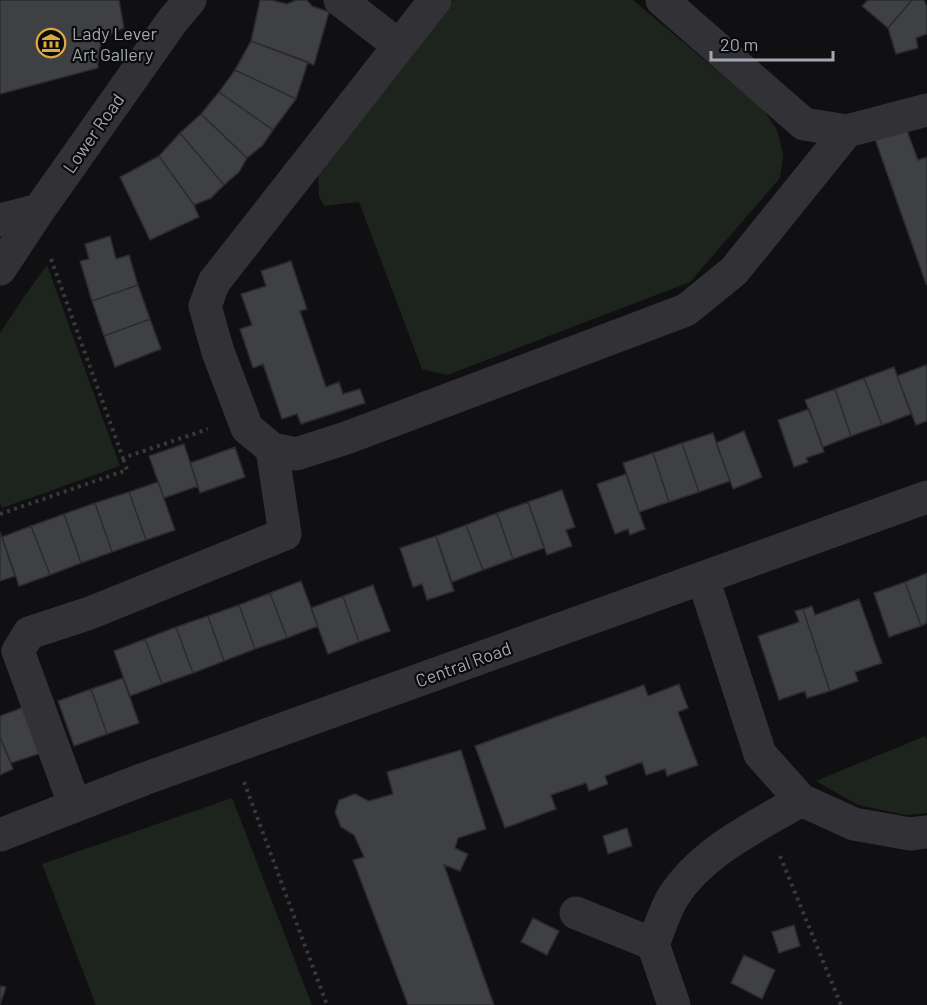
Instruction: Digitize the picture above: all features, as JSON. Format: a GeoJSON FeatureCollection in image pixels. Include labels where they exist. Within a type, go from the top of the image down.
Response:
{"type":"FeatureCollection","features":[{"type":"Feature","properties":{"kind":"street","name":"Lower Road"},"geometry":{"type":"LineString","coordinates":[[0,269],[173,20],[190,0]]}},
{"type":"Feature","properties":{"kind":"street"},"geometry":{"type":"LineString","coordinates":[[340,0],[399,45]]}},
{"type":"Feature","properties":{"kind":"street"},"geometry":{"type":"LineString","coordinates":[[435,0],[214,282],[205,306],[218,352],[248,428],[272,449],[296,454],[346,438],[686,310],[734,271],[847,131]]}},
{"type":"Feature","properties":{"kind":"street"},"geometry":{"type":"LineString","coordinates":[[662,0],[804,124],[847,131],[927,110]]}},
{"type":"Feature","properties":{"kind":"street"},"geometry":{"type":"LineString","coordinates":[[0,220],[37,213]]}},
{"type":"Feature","properties":{"kind":"street"},"geometry":{"type":"LineString","coordinates":[[75,806],[18,651],[29,633],[90,613],[285,534],[272,449]]}},
{"type":"Feature","properties":{"kind":"street","name":"Central Road"},"geometry":{"type":"LineString","coordinates":[[0,835],[144,778],[927,497]]}},
{"type":"Feature","properties":{"kind":"street"},"geometry":{"type":"LineString","coordinates":[[703,578],[760,754],[801,800],[854,824],[910,834],[927,832]]}},
{"type":"Feature","properties":{"kind":"street"},"geometry":{"type":"LineString","coordinates":[[674,1005],[653,944],[673,898],[697,868],[726,845],[801,800]]}},
{"type":"Feature","properties":{"kind":"street"},"geometry":{"type":"LineString","coordinates":[[576,913],[653,944]]}},
{"type":"Feature","properties":{"kind":"path"},"geometry":{"type":"LineString","coordinates":[[0,514],[127,470],[37,213]]}},
{"type":"Feature","properties":{"kind":"path"},"geometry":{"type":"LineString","coordinates":[[123,458],[244,417]]}},
{"type":"Feature","properties":{"kind":"path"},"geometry":{"type":"LineString","coordinates":[[232,747],[327,1005]]}},
{"type":"Feature","properties":{"kind":"path"},"geometry":{"type":"LineString","coordinates":[[765,821],[841,1005]]}},
{"type":"Feature","properties":{"kind":"shaded area"},"geometry":{"type":"Polygon","coordinates":[[[453,0],[633,0],[764,110],[777,130],[783,154],[780,178],[690,282],[447,375],[422,369],[359,202],[324,206],[319,196],[318,175],[453,0]]]}},
{"type":"Feature","properties":{"kind":"shaded area"},"geometry":{"type":"Polygon","coordinates":[[[47,265],[120,466],[2,508],[0,503],[0,333],[47,265]]]}},
{"type":"Feature","properties":{"kind":"shaded area"},"geometry":{"type":"Polygon","coordinates":[[[925,736],[927,740],[927,813],[905,815],[858,805],[816,781],[925,736]]]}},
{"type":"Feature","properties":{"kind":"shaded area"},"geometry":{"type":"Polygon","coordinates":[[[232,798],[312,1005],[96,1005],[42,864],[232,798]]]}},
{"type":"Feature","properties":{"kind":"building","name":"Lady Lever Art Gallery"},"geometry":{"type":"Polygon","coordinates":[[[0,0],[119,0],[124,28],[106,38],[100,47],[98,68],[0,94],[0,0]]]}},
{"type":"Feature","properties":{"kind":"building"},"geometry":{"type":"Polygon","coordinates":[[[260,0],[287,4],[296,0],[307,0],[312,6],[329,12],[314,65],[251,41],[260,0]]]}},
{"type":"Feature","properties":{"kind":"building"},"geometry":{"type":"Polygon","coordinates":[[[868,0],[912,0],[888,28],[862,6],[868,0]]]}},
{"type":"Feature","properties":{"kind":"building"},"geometry":{"type":"Polygon","coordinates":[[[912,0],[924,0],[927,7],[927,34],[916,38],[918,48],[896,54],[888,28],[912,0]]]}},
{"type":"Feature","properties":{"kind":"building"},"geometry":{"type":"Polygon","coordinates":[[[251,41],[308,62],[296,99],[235,70],[251,41]]]}},
{"type":"Feature","properties":{"kind":"building"},"geometry":{"type":"Polygon","coordinates":[[[235,70],[296,99],[273,130],[219,92],[235,70]]]}},
{"type":"Feature","properties":{"kind":"building"},"geometry":{"type":"Polygon","coordinates":[[[219,92],[273,130],[263,145],[247,158],[201,114],[219,92]]]}},
{"type":"Feature","properties":{"kind":"building"},"geometry":{"type":"Polygon","coordinates":[[[201,114],[247,158],[239,172],[224,185],[180,133],[201,114]]]}},
{"type":"Feature","properties":{"kind":"building"},"geometry":{"type":"Polygon","coordinates":[[[906,128],[918,160],[927,157],[927,284],[875,139],[906,128]]]}},
{"type":"Feature","properties":{"kind":"building"},"geometry":{"type":"Polygon","coordinates":[[[180,133],[224,185],[211,198],[194,205],[159,156],[180,133]]]}},
{"type":"Feature","properties":{"kind":"building"},"geometry":{"type":"Polygon","coordinates":[[[159,156],[194,205],[199,217],[150,240],[120,177],[159,156]]]}},
{"type":"Feature","properties":{"kind":"building"},"geometry":{"type":"Polygon","coordinates":[[[110,236],[116,259],[129,255],[138,285],[92,301],[80,261],[89,259],[85,244],[110,236]]]}},
{"type":"Feature","properties":{"kind":"building"},"geometry":{"type":"Polygon","coordinates":[[[291,261],[307,309],[300,311],[326,387],[339,382],[343,394],[360,389],[365,403],[301,424],[297,414],[282,419],[263,364],[253,368],[240,329],[252,325],[241,294],[266,286],[261,271],[291,261]]]}},
{"type":"Feature","properties":{"kind":"building"},"geometry":{"type":"Polygon","coordinates":[[[138,285],[150,319],[104,336],[92,301],[138,285]]]}},
{"type":"Feature","properties":{"kind":"building"},"geometry":{"type":"Polygon","coordinates":[[[150,319],[161,349],[115,367],[104,336],[150,319]]]}},
{"type":"Feature","properties":{"kind":"building"},"geometry":{"type":"Polygon","coordinates":[[[926,365],[927,421],[916,425],[897,376],[926,365]]]}},
{"type":"Feature","properties":{"kind":"building"},"geometry":{"type":"Polygon","coordinates":[[[894,367],[911,414],[882,425],[864,378],[894,367]]]}},
{"type":"Feature","properties":{"kind":"building"},"geometry":{"type":"Polygon","coordinates":[[[864,378],[882,425],[851,436],[835,389],[864,378]]]}},
{"type":"Feature","properties":{"kind":"building"},"geometry":{"type":"Polygon","coordinates":[[[835,389],[851,436],[823,447],[805,400],[835,389]]]}},
{"type":"Feature","properties":{"kind":"building"},"geometry":{"type":"Polygon","coordinates":[[[809,409],[824,452],[806,458],[808,462],[794,467],[778,420],[809,409]]]}},
{"type":"Feature","properties":{"kind":"building"},"geometry":{"type":"Polygon","coordinates":[[[744,431],[762,477],[733,489],[716,443],[744,431]]]}},
{"type":"Feature","properties":{"kind":"building"},"geometry":{"type":"Polygon","coordinates":[[[713,433],[730,481],[699,492],[682,443],[713,433]]]}},
{"type":"Feature","properties":{"kind":"building"},"geometry":{"type":"Polygon","coordinates":[[[682,443],[699,492],[669,502],[653,453],[682,443]]]}},
{"type":"Feature","properties":{"kind":"building"},"geometry":{"type":"Polygon","coordinates":[[[184,444],[198,486],[164,498],[149,456],[184,444]]]}},
{"type":"Feature","properties":{"kind":"building"},"geometry":{"type":"Polygon","coordinates":[[[235,447],[245,477],[200,493],[190,463],[235,447]]]}},
{"type":"Feature","properties":{"kind":"building"},"geometry":{"type":"Polygon","coordinates":[[[653,453],[669,502],[639,512],[623,463],[653,453]]]}},
{"type":"Feature","properties":{"kind":"building"},"geometry":{"type":"Polygon","coordinates":[[[626,474],[645,529],[630,535],[628,529],[615,534],[597,484],[626,474]]]}},
{"type":"Feature","properties":{"kind":"building"},"geometry":{"type":"Polygon","coordinates":[[[158,482],[175,530],[146,540],[129,492],[158,482]]]}},
{"type":"Feature","properties":{"kind":"building"},"geometry":{"type":"Polygon","coordinates":[[[562,490],[575,527],[566,530],[572,546],[547,555],[528,502],[562,490]]]}},
{"type":"Feature","properties":{"kind":"building"},"geometry":{"type":"Polygon","coordinates":[[[129,492],[146,540],[112,552],[95,503],[129,492]]]}},
{"type":"Feature","properties":{"kind":"building"},"geometry":{"type":"Polygon","coordinates":[[[528,502],[544,548],[513,559],[497,513],[528,502]]]}},
{"type":"Feature","properties":{"kind":"building"},"geometry":{"type":"Polygon","coordinates":[[[95,503],[112,552],[81,563],[64,514],[95,503]]]}},
{"type":"Feature","properties":{"kind":"building"},"geometry":{"type":"Polygon","coordinates":[[[497,513],[513,559],[483,570],[466,525],[497,513]]]}},
{"type":"Feature","properties":{"kind":"building"},"geometry":{"type":"Polygon","coordinates":[[[64,514],[81,563],[50,575],[31,526],[64,514]]]}},
{"type":"Feature","properties":{"kind":"building"},"geometry":{"type":"Polygon","coordinates":[[[466,525],[483,570],[452,582],[436,536],[466,525]]]}},
{"type":"Feature","properties":{"kind":"building"},"geometry":{"type":"Polygon","coordinates":[[[31,526],[50,575],[19,586],[2,537],[31,526]]]}},
{"type":"Feature","properties":{"kind":"building"},"geometry":{"type":"Polygon","coordinates":[[[0,532],[15,576],[0,581],[0,532]]]}},
{"type":"Feature","properties":{"kind":"building"},"geometry":{"type":"Polygon","coordinates":[[[436,536],[454,591],[427,600],[422,584],[413,587],[400,548],[436,536]]]}},
{"type":"Feature","properties":{"kind":"building"},"geometry":{"type":"Polygon","coordinates":[[[927,573],[927,623],[921,626],[905,582],[927,573]]]}},
{"type":"Feature","properties":{"kind":"building"},"geometry":{"type":"Polygon","coordinates":[[[301,581],[318,626],[287,638],[270,593],[301,581]]]}},
{"type":"Feature","properties":{"kind":"building"},"geometry":{"type":"Polygon","coordinates":[[[905,582],[921,626],[889,637],[874,593],[905,582]]]}},
{"type":"Feature","properties":{"kind":"building"},"geometry":{"type":"Polygon","coordinates":[[[373,585],[390,631],[359,642],[343,596],[373,585]]]}},
{"type":"Feature","properties":{"kind":"building"},"geometry":{"type":"Polygon","coordinates":[[[270,593],[287,638],[255,649],[239,605],[270,593]]]}},
{"type":"Feature","properties":{"kind":"building"},"geometry":{"type":"Polygon","coordinates":[[[343,596],[359,642],[328,654],[311,608],[343,596]]]}},
{"type":"Feature","properties":{"kind":"building"},"geometry":{"type":"Polygon","coordinates":[[[859,599],[882,663],[855,672],[858,681],[830,691],[803,609],[812,606],[815,615],[859,599]]]}},
{"type":"Feature","properties":{"kind":"building"},"geometry":{"type":"Polygon","coordinates":[[[239,605],[255,649],[224,661],[208,616],[239,605]]]}},
{"type":"Feature","properties":{"kind":"building"},"geometry":{"type":"Polygon","coordinates":[[[803,609],[830,691],[807,698],[805,691],[779,700],[758,636],[799,622],[795,611],[803,609]]]}},
{"type":"Feature","properties":{"kind":"building"},"geometry":{"type":"Polygon","coordinates":[[[208,616],[224,661],[193,673],[176,627],[208,616]]]}},
{"type":"Feature","properties":{"kind":"building"},"geometry":{"type":"Polygon","coordinates":[[[176,627],[193,673],[162,684],[145,639],[176,627]]]}},
{"type":"Feature","properties":{"kind":"building"},"geometry":{"type":"Polygon","coordinates":[[[145,639],[162,684],[130,696],[114,651],[145,639]]]}},
{"type":"Feature","properties":{"kind":"building"},"geometry":{"type":"Polygon","coordinates":[[[123,678],[139,723],[107,734],[91,689],[123,678]]]}},
{"type":"Feature","properties":{"kind":"building"},"geometry":{"type":"Polygon","coordinates":[[[679,684],[688,708],[678,712],[698,765],[667,776],[665,769],[646,775],[642,762],[605,776],[608,784],[589,791],[586,783],[551,795],[556,809],[505,828],[475,746],[644,685],[648,696],[679,684]]]}},
{"type":"Feature","properties":{"kind":"building"},"geometry":{"type":"Polygon","coordinates":[[[91,689],[107,734],[74,746],[58,701],[91,689]]]}},
{"type":"Feature","properties":{"kind":"building"},"geometry":{"type":"Polygon","coordinates":[[[24,707],[41,753],[11,763],[0,737],[0,716],[24,707]]]}},
{"type":"Feature","properties":{"kind":"building"},"geometry":{"type":"Polygon","coordinates":[[[0,737],[13,769],[0,775],[0,737]]]}},
{"type":"Feature","properties":{"kind":"building"},"geometry":{"type":"Polygon","coordinates":[[[461,750],[486,829],[458,838],[455,848],[468,854],[460,871],[444,865],[494,1005],[408,1005],[353,860],[364,857],[354,835],[341,827],[335,812],[339,800],[355,794],[369,801],[393,794],[387,772],[461,750]]]}},
{"type":"Feature","properties":{"kind":"building"},"geometry":{"type":"Polygon","coordinates":[[[627,828],[632,846],[608,854],[603,836],[627,828]]]}},
{"type":"Feature","properties":{"kind":"building"},"geometry":{"type":"Polygon","coordinates":[[[533,918],[559,931],[547,955],[521,942],[533,918]]]}},
{"type":"Feature","properties":{"kind":"building"},"geometry":{"type":"Polygon","coordinates":[[[794,925],[800,946],[779,953],[772,932],[794,925]]]}},
{"type":"Feature","properties":{"kind":"building"},"geometry":{"type":"Polygon","coordinates":[[[744,955],[775,970],[762,999],[731,983],[744,955]]]}},
{"type":"Feature","properties":{"kind":"building"},"geometry":{"type":"Polygon","coordinates":[[[0,986],[6,987],[0,1005],[0,986]]]}},
{"type":"Feature","properties":{"kind":"place","name":"Lady Lever Art Gallery"},"geometry":{"type":"Point","coordinates":[51,43]}}]}
